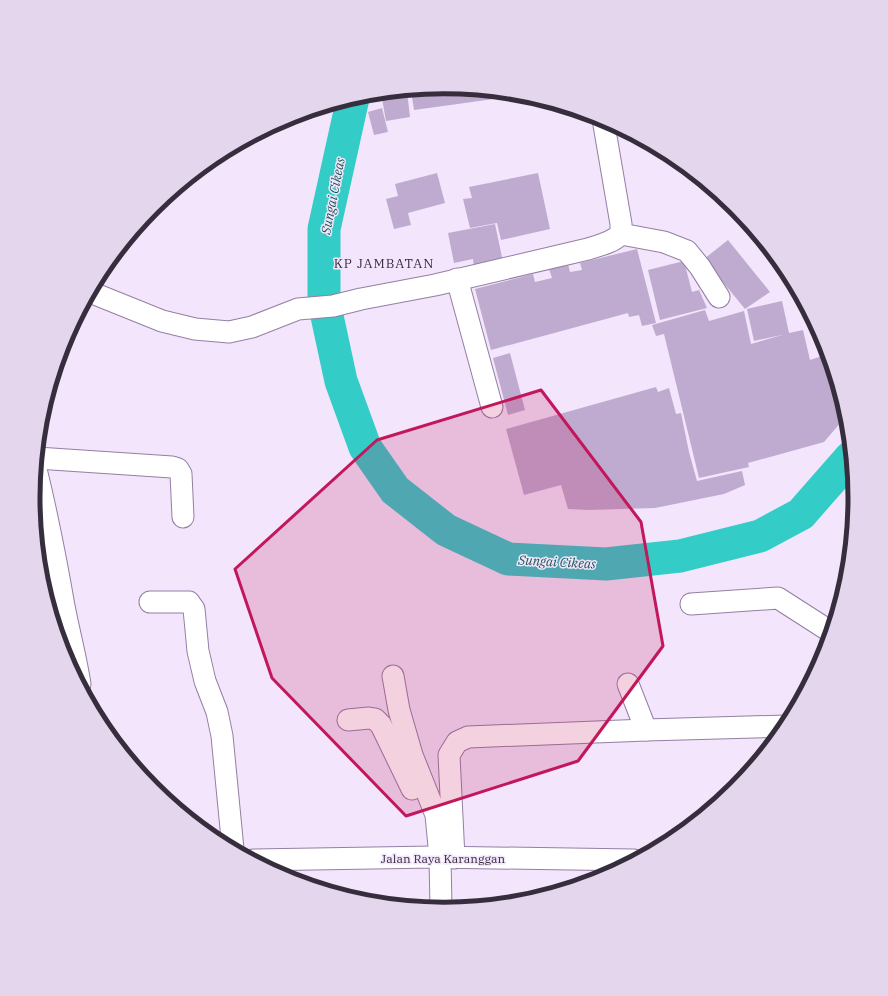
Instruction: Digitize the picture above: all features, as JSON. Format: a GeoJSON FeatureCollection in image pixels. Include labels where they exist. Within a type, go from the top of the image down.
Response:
{"type":"FeatureCollection","features":[{"type":"Feature","properties":{"kind":"street"},"geometry":{"type":"LineString","coordinates":[[95,294],[162,321],[195,329],[229,332],[252,327],[298,309],[333,306],[361,299],[435,285],[588,249],[616,239],[621,234],[610,130]]}},
{"type":"Feature","properties":{"kind":"street"},"geometry":{"type":"LineString","coordinates":[[621,234],[664,242],[687,251],[700,267],[718,297]]}},
{"type":"Feature","properties":{"kind":"street"},"geometry":{"type":"LineString","coordinates":[[457,279],[492,407]]}},
{"type":"Feature","properties":{"kind":"street"},"geometry":{"type":"LineString","coordinates":[[42,458],[172,467],[178,469],[181,474],[183,517]]}},
{"type":"Feature","properties":{"kind":"street"},"geometry":{"type":"LineString","coordinates":[[40,487],[77,666]]}},
{"type":"Feature","properties":{"kind":"street"},"geometry":{"type":"LineString","coordinates":[[691,604],[778,598],[827,629]]}},
{"type":"Feature","properties":{"kind":"street"},"geometry":{"type":"LineString","coordinates":[[150,602],[189,602],[194,609],[198,650],[205,681],[217,712],[222,736],[232,842]]}},
{"type":"Feature","properties":{"kind":"street"},"geometry":{"type":"LineString","coordinates":[[393,676],[399,710],[412,755],[436,815],[442,857]]}},
{"type":"Feature","properties":{"kind":"street"},"geometry":{"type":"LineString","coordinates":[[628,684],[646,730]]}},
{"type":"Feature","properties":{"kind":"street"},"geometry":{"type":"LineString","coordinates":[[348,720],[369,718],[375,719],[381,725],[423,813],[428,832],[442,857]]}},
{"type":"Feature","properties":{"kind":"street"},"geometry":{"type":"LineString","coordinates":[[441,902],[442,857],[449,755],[457,742],[468,737],[777,726]]}},
{"type":"Feature","properties":{"kind":"street","name":"Jalan Raya Karanggan"},"geometry":{"type":"LineString","coordinates":[[265,860],[442,857],[623,860]]}},
{"type":"Feature","properties":{"kind":"highlighted area"},"geometry":{"type":"Polygon","coordinates":[[[541,390],[641,522],[663,646],[578,761],[406,816],[272,678],[235,569],[377,440],[541,390]]]}},
{"type":"Feature","properties":{"kind":"building"},"geometry":{"type":"Polygon","coordinates":[[[444,94],[502,98],[414,110],[412,95],[444,94]]]}},
{"type":"Feature","properties":{"kind":"building"},"geometry":{"type":"Polygon","coordinates":[[[408,96],[410,117],[386,121],[382,99],[408,96]]]}},
{"type":"Feature","properties":{"kind":"building"},"geometry":{"type":"Polygon","coordinates":[[[382,108],[388,132],[374,135],[368,112],[382,108]]]}},
{"type":"Feature","properties":{"kind":"building"},"geometry":{"type":"Polygon","coordinates":[[[437,173],[445,203],[408,213],[411,225],[394,229],[386,199],[398,196],[395,184],[437,173]]]}},
{"type":"Feature","properties":{"kind":"building"},"geometry":{"type":"Polygon","coordinates":[[[538,173],[550,229],[501,240],[497,223],[470,228],[463,199],[472,198],[469,187],[538,173]]]}},
{"type":"Feature","properties":{"kind":"building"},"geometry":{"type":"Polygon","coordinates":[[[495,224],[503,262],[474,267],[473,259],[454,263],[448,233],[495,224]]]}},
{"type":"Feature","properties":{"kind":"building"},"geometry":{"type":"Polygon","coordinates":[[[728,240],[770,292],[745,309],[704,259],[728,240]]]}},
{"type":"Feature","properties":{"kind":"building"},"geometry":{"type":"Polygon","coordinates":[[[637,249],[656,323],[642,326],[639,315],[629,317],[628,313],[491,350],[475,289],[533,274],[535,282],[552,278],[549,269],[568,264],[570,272],[582,270],[580,263],[637,249]]]}},
{"type":"Feature","properties":{"kind":"building"},"geometry":{"type":"Polygon","coordinates":[[[684,261],[692,292],[699,290],[707,308],[660,320],[648,270],[684,261]]]}},
{"type":"Feature","properties":{"kind":"building"},"geometry":{"type":"Polygon","coordinates":[[[782,301],[789,333],[803,330],[810,360],[822,356],[834,393],[841,423],[824,442],[748,463],[749,467],[699,478],[664,334],[656,336],[652,325],[705,310],[709,321],[744,311],[751,344],[782,335],[754,341],[747,309],[782,301]]]}},
{"type":"Feature","properties":{"kind":"building"},"geometry":{"type":"Polygon","coordinates":[[[510,353],[525,410],[508,415],[493,358],[510,353]]]}},
{"type":"Feature","properties":{"kind":"building"},"geometry":{"type":"Polygon","coordinates":[[[656,387],[658,392],[669,388],[676,414],[681,413],[697,481],[742,471],[745,485],[724,494],[655,508],[589,510],[568,509],[561,485],[524,495],[506,429],[656,387]]]}},
{"type":"Feature","properties":{"kind":"waterway","name":"Sungai Cikeas"},"geometry":{"type":"LineString","coordinates":[[351,105],[324,229],[324,302],[341,381],[365,447],[395,490],[446,530],[508,559],[606,564],[680,556],[760,536],[801,514],[846,462]]}},
{"type":"Feature","properties":{"kind":"district","name":"KP JAMBATAN"},"geometry":{"type":"Point","coordinates":[384,263]}}]}
